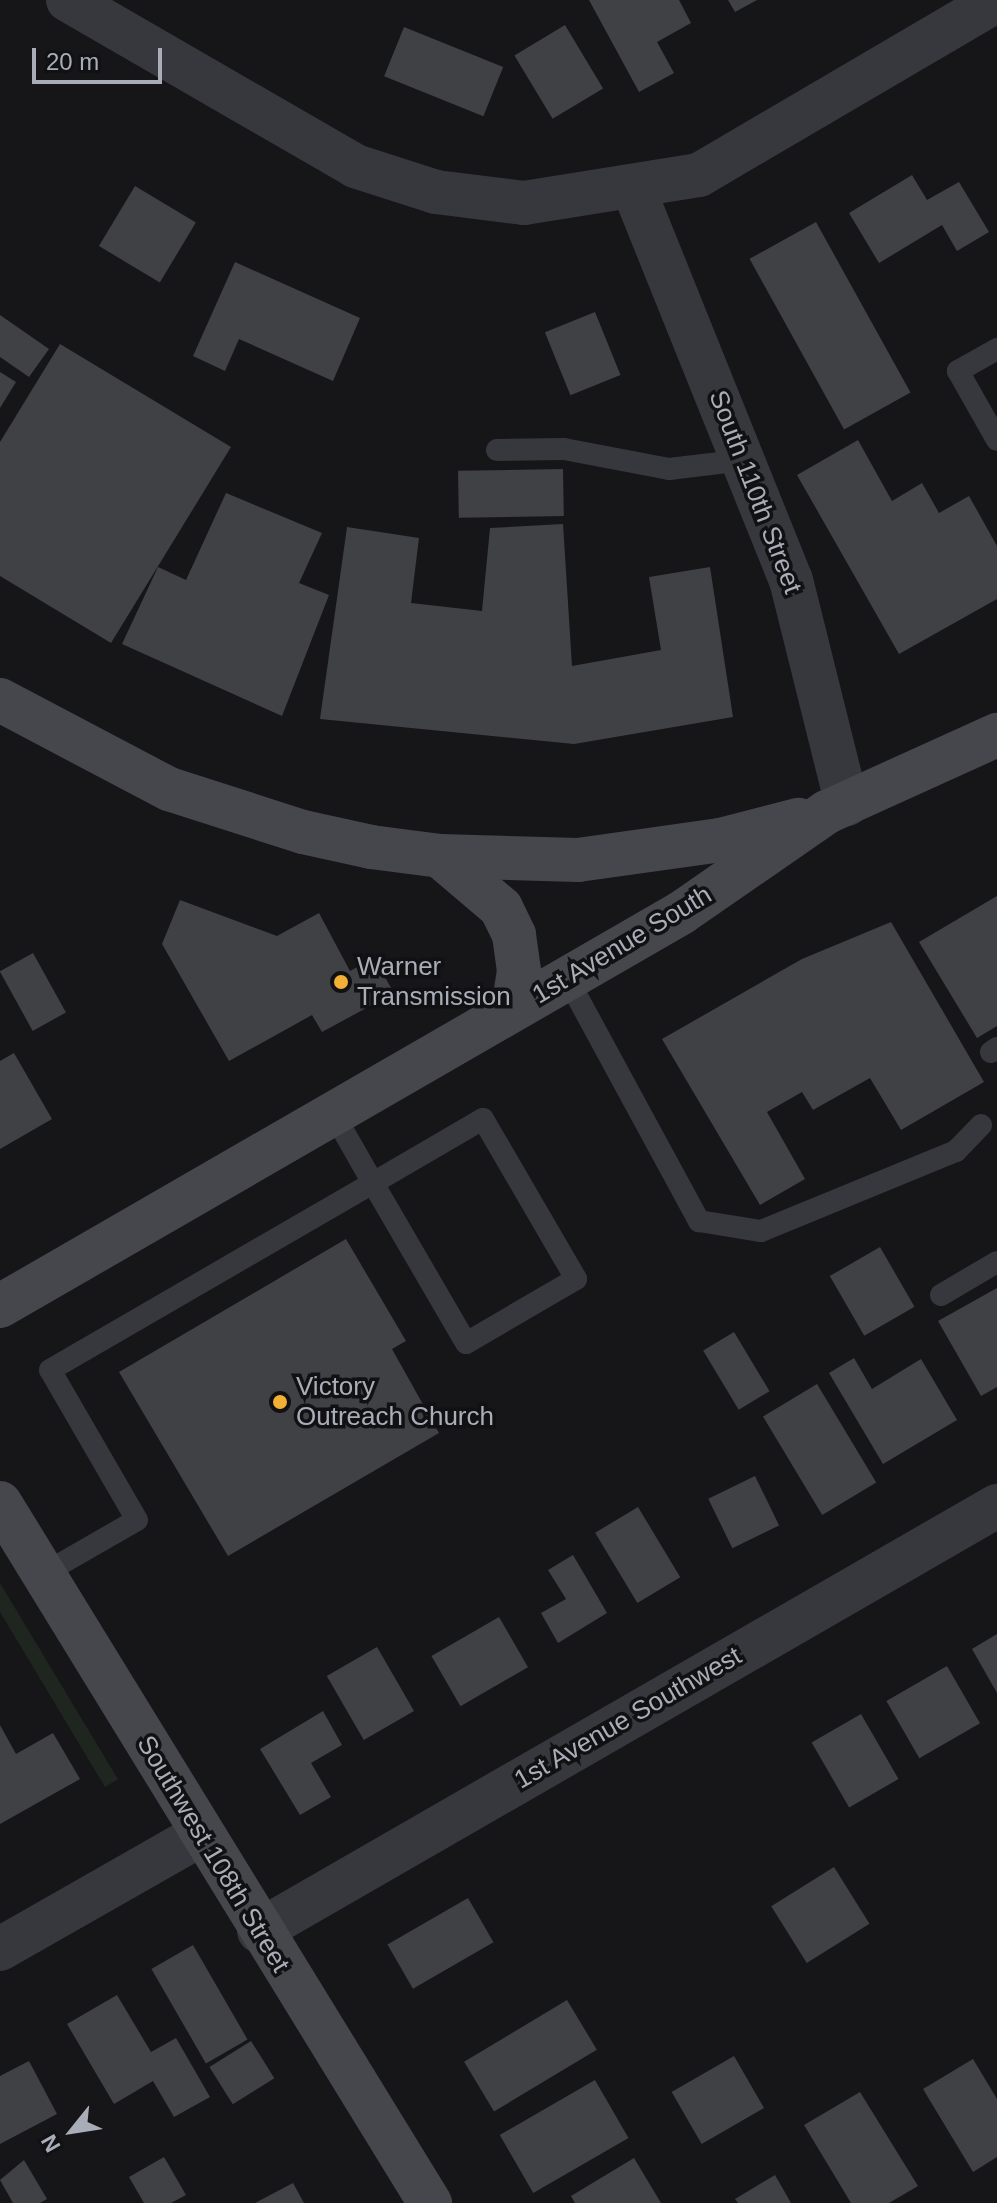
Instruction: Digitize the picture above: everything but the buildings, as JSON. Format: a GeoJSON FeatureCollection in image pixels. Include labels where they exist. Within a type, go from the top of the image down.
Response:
{"type":"FeatureCollection","features":[{"type":"Feature","properties":{"kind":"street"},"geometry":{"type":"LineString","coordinates":[[68,0],[355,166],[436,192],[524,203],[634,190],[699,175],[997,0]]}},
{"type":"Feature","properties":{"kind":"street","name":"South 110th Street"},"geometry":{"type":"LineString","coordinates":[[634,190],[791,580],[837,808]]}},
{"type":"Feature","properties":{"kind":"street"},"geometry":{"type":"LineString","coordinates":[[0,700],[106,760],[235,813],[316,835],[440,856],[593,859],[720,840],[837,808]]}},
{"type":"Feature","properties":{"kind":"street","name":"1st Avenue South"},"geometry":{"type":"LineString","coordinates":[[0,1306],[681,913],[837,808],[997,735]]}},
{"type":"Feature","properties":{"kind":"street"},"geometry":{"type":"LineString","coordinates":[[440,856],[501,908],[514,935],[519,971],[513,1009]]}},
{"type":"Feature","properties":{"kind":"street","name":"1st Avenue Southwest"},"geometry":{"type":"LineString","coordinates":[[259,1931],[997,1506]]}},
{"type":"Feature","properties":{"kind":"street","name":"Southwest 108th Street"},"geometry":{"type":"LineString","coordinates":[[2,1512],[430,2203]]}},
{"type":"Feature","properties":{"kind":"street"},"geometry":{"type":"LineString","coordinates":[[0,1949],[200,1835]]}},
{"type":"Feature","properties":{"kind":"lane"},"geometry":{"type":"LineString","coordinates":[[997,349],[958,371],[997,440]]}},
{"type":"Feature","properties":{"kind":"lane"},"geometry":{"type":"LineString","coordinates":[[497,450],[564,449],[669,469],[745,460]]}},
{"type":"Feature","properties":{"kind":"lane"},"geometry":{"type":"LineString","coordinates":[[567,978],[699,1221],[761,1231],[956,1151],[981,1125]]}},
{"type":"Feature","properties":{"kind":"lane"},"geometry":{"type":"LineString","coordinates":[[43,1574],[137,1520],[50,1370],[373,1183],[483,1119],[576,1279],[466,1343],[373,1183],[333,1113]]}},
{"type":"Feature","properties":{"kind":"lane"},"geometry":{"type":"LineString","coordinates":[[941,1295],[997,1262]]}},
{"type":"Feature","properties":{"kind":"shaded area"},"geometry":{"type":"Polygon","coordinates":[[[0,1583],[118,1779],[105,1787],[0,1612],[0,1583]]]}},
{"type":"Feature","properties":{"kind":"place","name":"Warner Transmission"},"geometry":{"type":"Point","coordinates":[341,982]}},
{"type":"Feature","properties":{"kind":"place","name":"Victory Outreach Church"},"geometry":{"type":"Point","coordinates":[280,1402]}}]}
